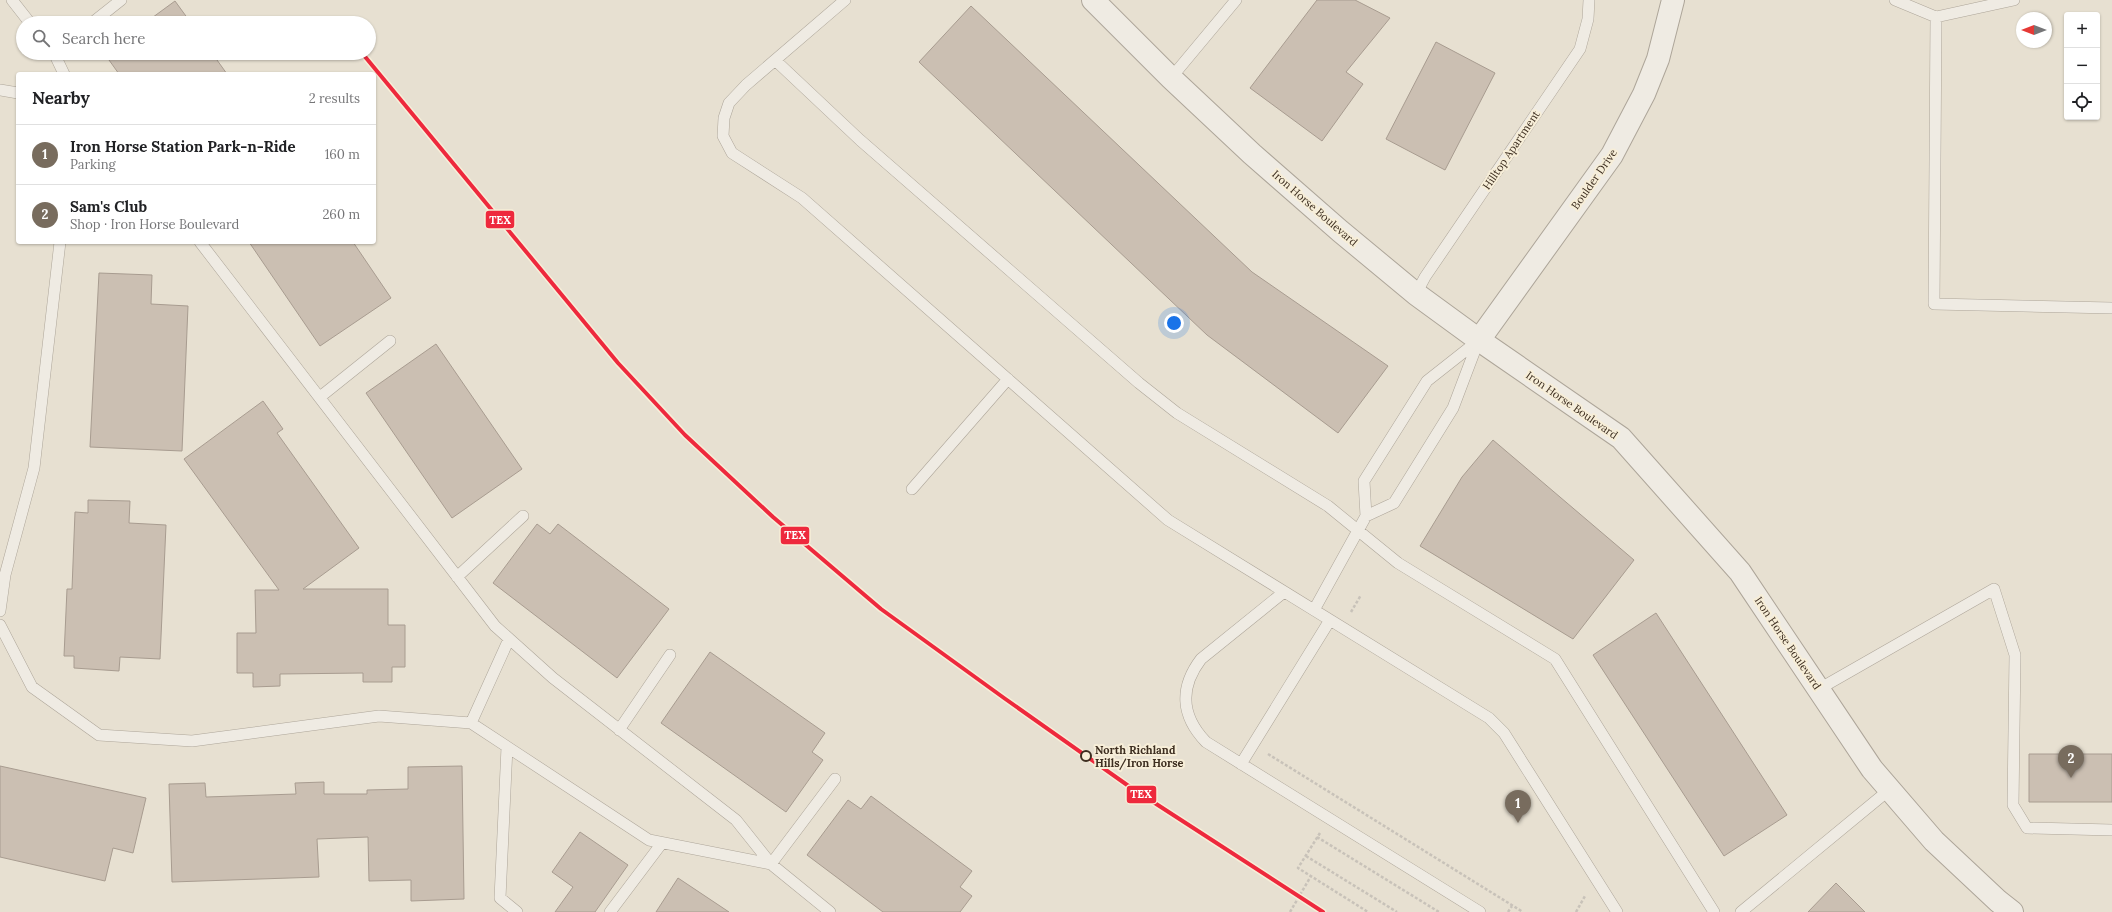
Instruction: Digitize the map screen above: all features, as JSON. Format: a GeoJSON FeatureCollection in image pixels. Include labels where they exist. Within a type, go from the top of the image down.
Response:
{"type":"FeatureCollection","features":[{"type":"Feature","properties":{"kind":"street","name":"Iron Horse Boulevard"},"geometry":{"type":"LineString","coordinates":[[1093,0],[1171,78],[1252,154],[1340,232],[1416,294],[1479,340],[1621,438],[1740,572],[1820,689],[1872,769],[1889,790],[1934,841],[1998,901],[2012,912]]}},
{"type":"Feature","properties":{"kind":"street","name":"Boulder Drive"},"geometry":{"type":"LineString","coordinates":[[1479,340],[1612,155],[1644,94],[1658,59],[1673,0]]}},
{"type":"Feature","properties":{"kind":"lane"},"geometry":{"type":"LineString","coordinates":[[12,0],[25,16]]}},
{"type":"Feature","properties":{"kind":"lane"},"geometry":{"type":"LineString","coordinates":[[101,16],[121,0]]}},
{"type":"Feature","properties":{"kind":"lane"},"geometry":{"type":"LineString","coordinates":[[845,0],[776,61],[746,85],[729,103],[724,118],[723,136],[732,153],[802,198],[1168,520],[1489,718],[1504,733],[1617,912]]}},
{"type":"Feature","properties":{"kind":"lane"},"geometry":{"type":"LineString","coordinates":[[1171,78],[1236,0]]}},
{"type":"Feature","properties":{"kind":"lane","name":"Hilltop Apartment"},"geometry":{"type":"LineString","coordinates":[[1416,294],[1425,277],[1580,49],[1588,19],[1589,0]]}},
{"type":"Feature","properties":{"kind":"lane"},"geometry":{"type":"LineString","coordinates":[[1895,0],[1936,17],[2014,0]]}},
{"type":"Feature","properties":{"kind":"lane"},"geometry":{"type":"LineString","coordinates":[[1936,17],[1934,304],[2112,308]]}},
{"type":"Feature","properties":{"kind":"lane"},"geometry":{"type":"LineString","coordinates":[[57,60],[63,72]]}},
{"type":"Feature","properties":{"kind":"lane"},"geometry":{"type":"LineString","coordinates":[[776,61],[860,140],[1139,384],[1177,413],[1328,506],[1398,563],[1555,659],[1714,912]]}},
{"type":"Feature","properties":{"kind":"lane"},"geometry":{"type":"LineString","coordinates":[[0,90],[16,92]]}},
{"type":"Feature","properties":{"kind":"lane"},"geometry":{"type":"LineString","coordinates":[[0,611],[2,574],[34,468],[60,244]]}},
{"type":"Feature","properties":{"kind":"lane"},"geometry":{"type":"LineString","coordinates":[[202,244],[495,626],[553,678],[736,820],[771,864],[830,912]]}},
{"type":"Feature","properties":{"kind":"lane"},"geometry":{"type":"LineString","coordinates":[[1366,516],[1364,481],[1427,381],[1479,340]]}},
{"type":"Feature","properties":{"kind":"lane"},"geometry":{"type":"LineString","coordinates":[[1314,610],[1366,516],[1394,503],[1453,408],[1479,340]]}},
{"type":"Feature","properties":{"kind":"lane"},"geometry":{"type":"LineString","coordinates":[[320,397],[390,341]]}},
{"type":"Feature","properties":{"kind":"lane"},"geometry":{"type":"LineString","coordinates":[[912,489],[1008,379]]}},
{"type":"Feature","properties":{"kind":"lane"},"geometry":{"type":"LineString","coordinates":[[457,576],[523,516]]}},
{"type":"Feature","properties":{"kind":"lane"},"geometry":{"type":"LineString","coordinates":[[1820,689],[1994,589],[2015,654],[2013,805],[2027,828],[2112,830]]}},
{"type":"Feature","properties":{"kind":"lane"},"geometry":{"type":"LineString","coordinates":[[1284,592],[1201,659],[1189,679],[1186,701],[1191,724],[1206,742],[1480,912]]}},
{"type":"Feature","properties":{"kind":"lane"},"geometry":{"type":"LineString","coordinates":[[1241,764],[1330,620]]}},
{"type":"Feature","properties":{"kind":"lane"},"geometry":{"type":"LineString","coordinates":[[0,625],[32,687],[99,735],[192,741],[379,716],[470,723],[649,840],[771,864]]}},
{"type":"Feature","properties":{"kind":"lane"},"geometry":{"type":"LineString","coordinates":[[470,723],[509,639]]}},
{"type":"Feature","properties":{"kind":"lane"},"geometry":{"type":"LineString","coordinates":[[619,730],[670,654]]}},
{"type":"Feature","properties":{"kind":"lane"},"geometry":{"type":"LineString","coordinates":[[506,747],[500,898],[517,912]]}},
{"type":"Feature","properties":{"kind":"lane"},"geometry":{"type":"LineString","coordinates":[[771,864],[835,779]]}},
{"type":"Feature","properties":{"kind":"lane"},"geometry":{"type":"LineString","coordinates":[[1740,912],[1889,790]]}},
{"type":"Feature","properties":{"kind":"lane"},"geometry":{"type":"LineString","coordinates":[[610,912],[662,843]]}},
{"type":"Feature","properties":{"kind":"path"},"geometry":{"type":"LineString","coordinates":[[1341,627],[1361,595]]}},
{"type":"Feature","properties":{"kind":"path"},"geometry":{"type":"LineString","coordinates":[[1267,749],[1264,752],[1523,912]]}},
{"type":"Feature","properties":{"kind":"path"},"geometry":{"type":"LineString","coordinates":[[1341,799],[1298,868],[1368,912]]}},
{"type":"Feature","properties":{"kind":"path"},"geometry":{"type":"LineString","coordinates":[[1318,837],[1439,912]]}},
{"type":"Feature","properties":{"kind":"path"},"geometry":{"type":"LineString","coordinates":[[1306,856],[1397,912]]}},
{"type":"Feature","properties":{"kind":"path"},"geometry":{"type":"LineString","coordinates":[[1290,912],[1311,876]]}},
{"type":"Feature","properties":{"kind":"path"},"geometry":{"type":"LineString","coordinates":[[1508,912],[1512,905]]}},
{"type":"Feature","properties":{"kind":"building"},"geometry":{"type":"Polygon","coordinates":[[[1317,0],[1355,0],[1390,18],[1346,72],[1363,84],[1322,141],[1250,88],[1317,0]]]}},
{"type":"Feature","properties":{"kind":"building"},"geometry":{"type":"Polygon","coordinates":[[[175,1],[186,16],[155,16],[175,1]]]}},
{"type":"Feature","properties":{"kind":"building"},"geometry":{"type":"Polygon","coordinates":[[[971,6],[1252,272],[1388,366],[1338,433],[1207,335],[919,62],[971,6]]]}},
{"type":"Feature","properties":{"kind":"building"},"geometry":{"type":"Polygon","coordinates":[[[1436,42],[1495,73],[1445,170],[1386,139],[1436,42]]]}},
{"type":"Feature","properties":{"kind":"building"},"geometry":{"type":"Polygon","coordinates":[[[109,60],[217,60],[226,72],[118,72],[109,60]]]}},
{"type":"Feature","properties":{"kind":"building"},"geometry":{"type":"Polygon","coordinates":[[[250,244],[354,244],[391,298],[320,346],[250,244]]]}},
{"type":"Feature","properties":{"kind":"building"},"geometry":{"type":"Polygon","coordinates":[[[99,273],[152,275],[151,304],[188,306],[182,451],[90,447],[99,273]]]}},
{"type":"Feature","properties":{"kind":"building"},"geometry":{"type":"Polygon","coordinates":[[[436,344],[522,469],[452,518],[366,393],[436,344]]]}},
{"type":"Feature","properties":{"kind":"building"},"geometry":{"type":"Polygon","coordinates":[[[263,401],[283,429],[277,433],[359,548],[303,589],[388,589],[388,625],[405,625],[405,667],[392,667],[392,682],[363,682],[363,673],[280,674],[280,686],[253,687],[253,673],[237,673],[237,633],[256,633],[255,590],[279,590],[184,459],[263,401]]]}},
{"type":"Feature","properties":{"kind":"building"},"geometry":{"type":"Polygon","coordinates":[[[1493,440],[1634,560],[1573,639],[1420,546],[1462,477],[1493,440]]]}},
{"type":"Feature","properties":{"kind":"building"},"geometry":{"type":"Polygon","coordinates":[[[88,500],[130,501],[129,523],[166,525],[160,659],[120,657],[119,671],[74,668],[74,656],[64,656],[67,589],[72,589],[75,512],[88,513],[88,500]]]}},
{"type":"Feature","properties":{"kind":"building"},"geometry":{"type":"Polygon","coordinates":[[[537,524],[550,534],[558,524],[669,609],[617,678],[493,583],[537,524]]]}},
{"type":"Feature","properties":{"kind":"building"},"geometry":{"type":"Polygon","coordinates":[[[1656,613],[1787,815],[1724,856],[1593,655],[1656,613]]]}},
{"type":"Feature","properties":{"kind":"building"},"geometry":{"type":"Polygon","coordinates":[[[710,652],[825,733],[812,752],[823,760],[786,812],[661,723],[710,652]]]}},
{"type":"Feature","properties":{"kind":"building"},"geometry":{"type":"Polygon","coordinates":[[[2029,754],[2112,754],[2112,802],[2029,802],[2029,754]]]}},
{"type":"Feature","properties":{"kind":"building"},"geometry":{"type":"Polygon","coordinates":[[[0,766],[146,798],[133,853],[113,848],[105,881],[0,857],[0,766]]]}},
{"type":"Feature","properties":{"kind":"building"},"geometry":{"type":"Polygon","coordinates":[[[462,766],[464,899],[411,901],[411,880],[369,881],[368,837],[317,839],[319,877],[172,882],[169,784],[205,783],[206,797],[296,794],[295,783],[324,782],[324,794],[367,794],[367,790],[408,789],[408,767],[462,766]]]}},
{"type":"Feature","properties":{"kind":"building"},"geometry":{"type":"Polygon","coordinates":[[[871,796],[972,871],[960,887],[972,896],[960,912],[883,912],[807,855],[848,800],[861,809],[871,796]]]}},
{"type":"Feature","properties":{"kind":"building"},"geometry":{"type":"Polygon","coordinates":[[[580,832],[628,865],[595,912],[555,912],[573,887],[552,872],[580,832]]]}},
{"type":"Feature","properties":{"kind":"building"},"geometry":{"type":"Polygon","coordinates":[[[678,878],[729,912],[656,912],[678,878]]]}},
{"type":"Feature","properties":{"kind":"building"},"geometry":{"type":"Polygon","coordinates":[[[1836,883],[1865,912],[1808,912],[1836,883]]]}},
{"type":"Feature","properties":{"kind":"transit line","name":"TEX"},"geometry":{"type":"LineString","coordinates":[[368,60],[618,363],[685,435],[773,517],[881,609],[1004,698],[1130,787],[1323,912]]}},
{"type":"Feature","properties":{"kind":"place","name":"North Richland Hills/Iron Horse"},"geometry":{"type":"Point","coordinates":[1086,756]}},
{"type":"Feature","properties":{"kind":"place","name":"Sam's Club"},"geometry":{"type":"Point","coordinates":[2071,778]}},
{"type":"Feature","properties":{"kind":"place","name":"Iron Horse Station Park-n-Ride"},"geometry":{"type":"Point","coordinates":[1518,823]}}]}
